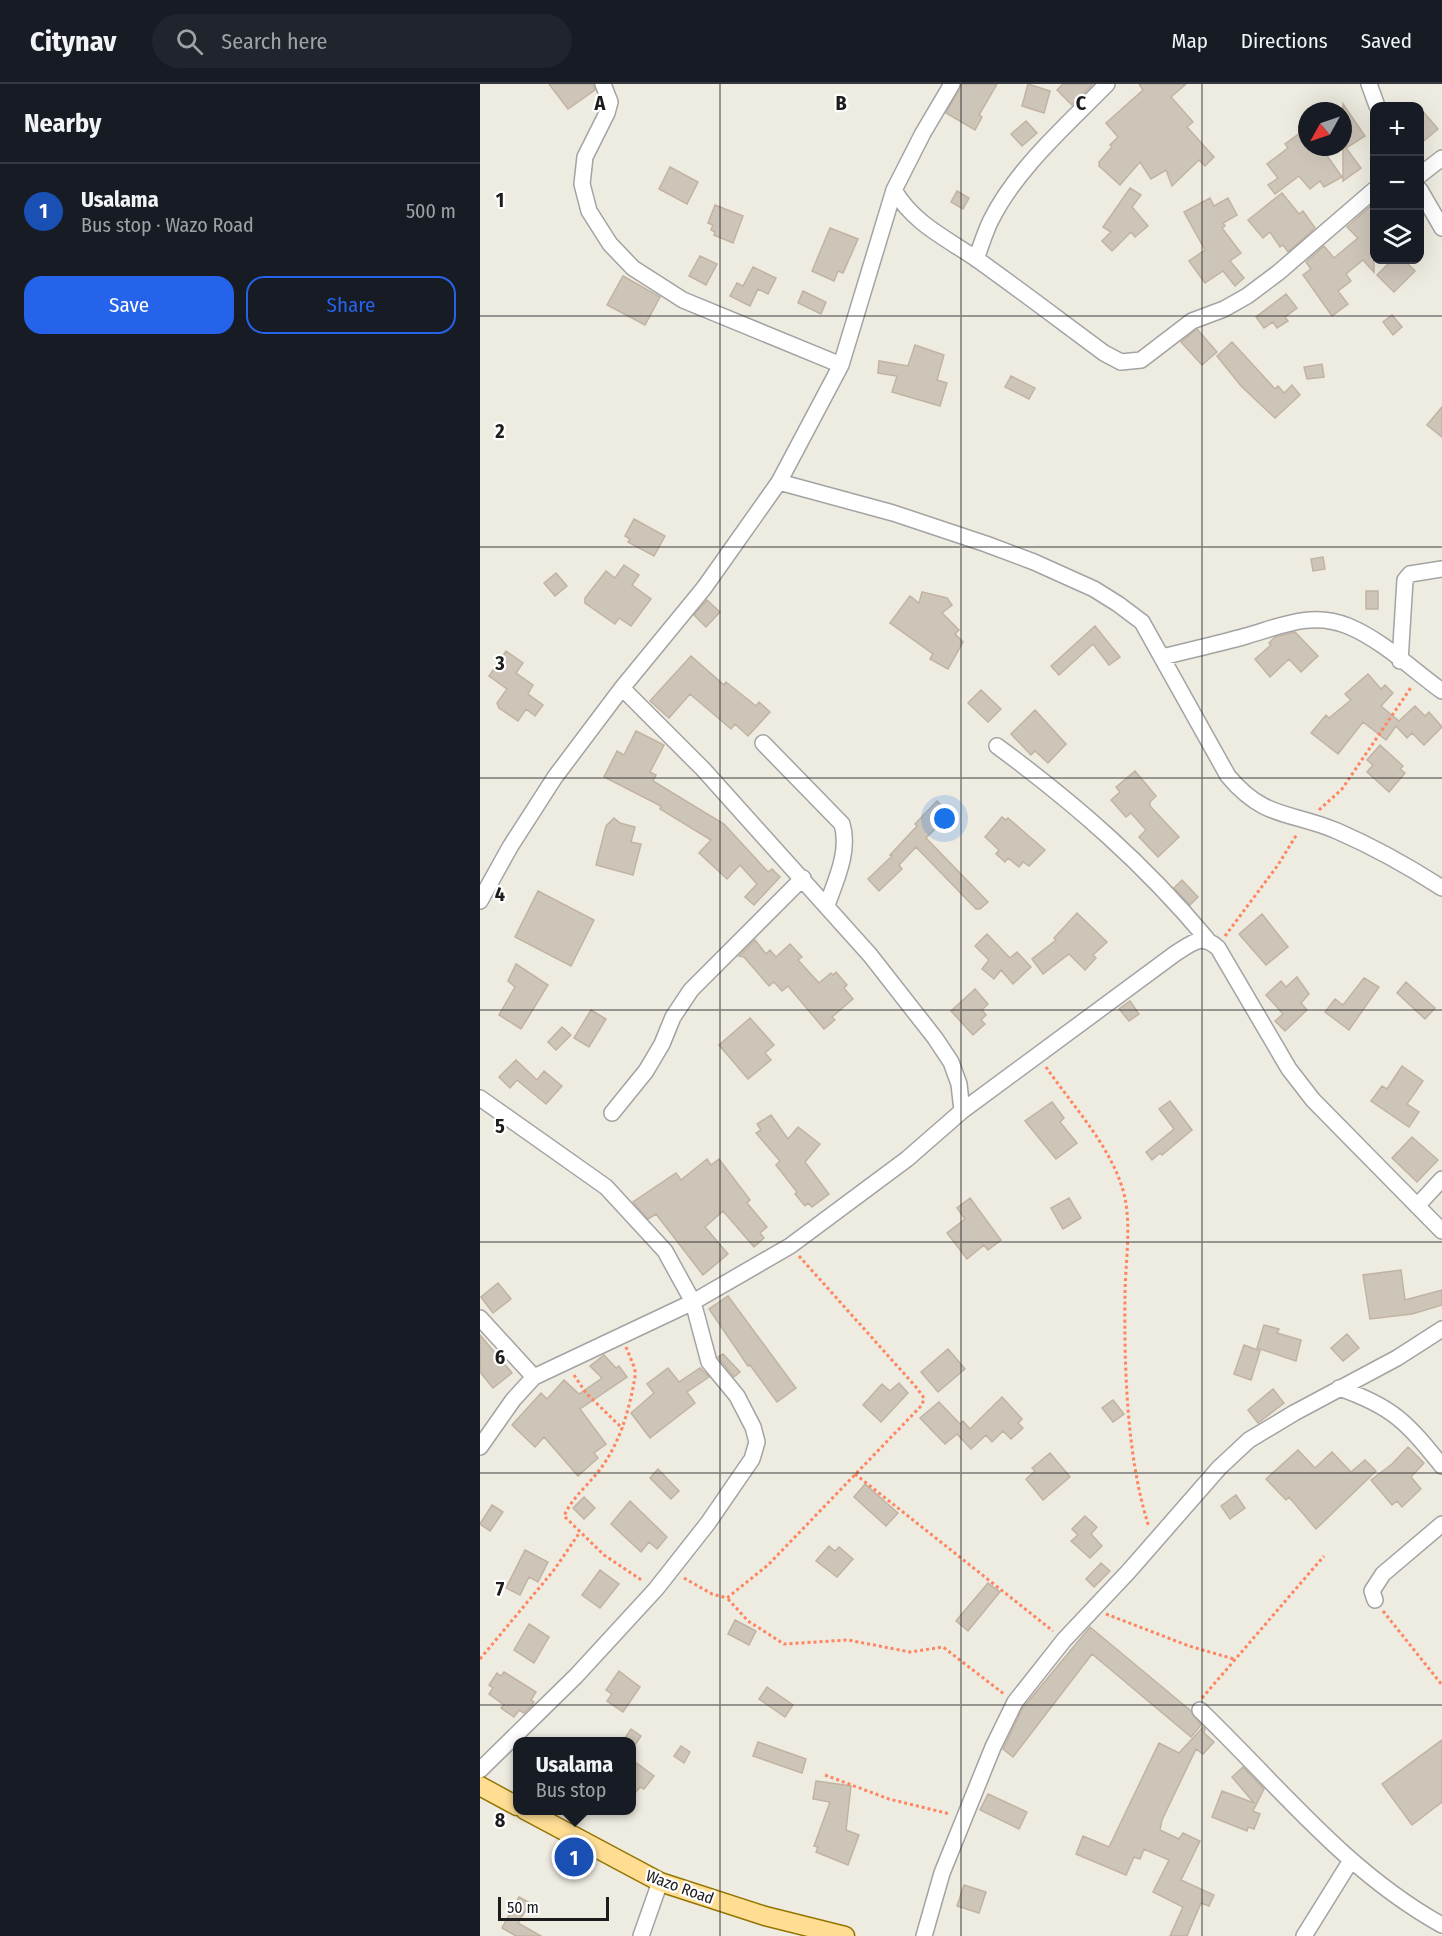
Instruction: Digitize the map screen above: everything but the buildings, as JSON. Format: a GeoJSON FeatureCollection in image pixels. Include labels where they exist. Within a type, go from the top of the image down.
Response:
{"type":"FeatureCollection","features":[{"type":"Feature","properties":{"kind":"main road"},"geometry":{"type":"LineString","coordinates":[[480,1786],[513,1804]]}},
{"type":"Feature","properties":{"kind":"main road","name":"Wazo Road"},"geometry":{"type":"LineString","coordinates":[[534,1815],[660,1882],[765,1916],[845,1936]]}},
{"type":"Feature","properties":{"kind":"street"},"geometry":{"type":"LineString","coordinates":[[603,84],[610,102],[608,113],[585,157],[582,184],[589,211],[610,244],[633,268],[683,300],[841,364]]}},
{"type":"Feature","properties":{"kind":"street"},"geometry":{"type":"LineString","coordinates":[[480,901],[510,847],[555,777],[622,688],[704,588],[779,482],[841,364],[894,190],[922,133],[952,84]]}},
{"type":"Feature","properties":{"kind":"street"},"geometry":{"type":"LineString","coordinates":[[976,259],[990,222],[1002,200],[1028,168],[1107,84]]}},
{"type":"Feature","properties":{"kind":"street"},"geometry":{"type":"LineString","coordinates":[[1369,84],[1376,102]]}},
{"type":"Feature","properties":{"kind":"street"},"geometry":{"type":"LineString","coordinates":[[1424,171],[1442,158]]}},
{"type":"Feature","properties":{"kind":"street"},"geometry":{"type":"LineString","coordinates":[[894,190],[913,216],[1104,353],[1121,362],[1141,360],[1192,321],[1224,309],[1255,290],[1370,193]]}},
{"type":"Feature","properties":{"kind":"street"},"geometry":{"type":"LineString","coordinates":[[1424,198],[1442,228]]}},
{"type":"Feature","properties":{"kind":"street"},"geometry":{"type":"LineString","coordinates":[[779,482],[945,529],[1034,562],[1094,589],[1142,622],[1228,776],[1241,791],[1254,802],[1278,814],[1336,831],[1402,862],[1442,888]]}},
{"type":"Feature","properties":{"kind":"street"},"geometry":{"type":"LineString","coordinates":[[1400,660],[1405,580],[1410,574],[1442,568]]}},
{"type":"Feature","properties":{"kind":"street"},"geometry":{"type":"LineString","coordinates":[[1162,657],[1248,636],[1290,621],[1321,619],[1348,626],[1442,691]]}},
{"type":"Feature","properties":{"kind":"street"},"geometry":{"type":"LineString","coordinates":[[622,688],[665,729],[803,878],[870,955],[936,1038],[955,1073],[962,1111]]}},
{"type":"Feature","properties":{"kind":"street"},"geometry":{"type":"LineString","coordinates":[[763,743],[842,824],[845,835],[844,850],[827,905]]}},
{"type":"Feature","properties":{"kind":"street"},"geometry":{"type":"LineString","coordinates":[[997,746],[1045,782],[1135,859],[1213,944],[1289,1069],[1313,1100],[1442,1230]]}},
{"type":"Feature","properties":{"kind":"street"},"geometry":{"type":"LineString","coordinates":[[612,1113],[646,1071],[662,1044],[673,1017],[691,990],[803,878]]}},
{"type":"Feature","properties":{"kind":"street"},"geometry":{"type":"LineString","coordinates":[[480,1447],[513,1400],[534,1377],[693,1302],[790,1246],[907,1159],[962,1111],[1176,953],[1201,939],[1213,944]]}},
{"type":"Feature","properties":{"kind":"street"},"geometry":{"type":"LineString","coordinates":[[480,1098],[606,1187],[665,1251],[693,1302],[709,1362],[737,1396],[753,1426],[757,1442],[752,1459],[708,1523],[656,1589],[576,1676],[514,1737]]}},
{"type":"Feature","properties":{"kind":"street"},"geometry":{"type":"LineString","coordinates":[[1418,1206],[1442,1179]]}},
{"type":"Feature","properties":{"kind":"street"},"geometry":{"type":"LineString","coordinates":[[480,1318],[534,1377]]}},
{"type":"Feature","properties":{"kind":"street"},"geometry":{"type":"LineString","coordinates":[[924,1936],[938,1883],[963,1818],[1015,1702],[1064,1640],[1129,1571],[1219,1468],[1249,1440],[1397,1358],[1442,1329]]}},
{"type":"Feature","properties":{"kind":"street"},"geometry":{"type":"LineString","coordinates":[[1340,1388],[1369,1398],[1395,1413],[1410,1425],[1442,1466]]}},
{"type":"Feature","properties":{"kind":"street"},"geometry":{"type":"LineString","coordinates":[[1374,1600],[1372,1591],[1383,1574],[1442,1524]]}},
{"type":"Feature","properties":{"kind":"street"},"geometry":{"type":"LineString","coordinates":[[1200,1710],[1350,1862],[1414,1910],[1442,1925]]}},
{"type":"Feature","properties":{"kind":"street"},"geometry":{"type":"LineString","coordinates":[[480,1770],[513,1738]]}},
{"type":"Feature","properties":{"kind":"street"},"geometry":{"type":"LineString","coordinates":[[1304,1936],[1350,1862]]}},
{"type":"Feature","properties":{"kind":"street"},"geometry":{"type":"LineString","coordinates":[[641,1936],[660,1882]]}},
{"type":"Feature","properties":{"kind":"path"},"geometry":{"type":"LineString","coordinates":[[1213,944],[1230,927],[1278,866],[1304,820],[1322,808],[1342,789],[1420,675]]}},
{"type":"Feature","properties":{"kind":"path"},"geometry":{"type":"LineString","coordinates":[[1038,1056],[1107,1154],[1123,1189],[1126,1214],[1126,1351],[1131,1427],[1138,1495],[1154,1540]]}},
{"type":"Feature","properties":{"kind":"path"},"geometry":{"type":"LineString","coordinates":[[727,1598],[768,1565],[922,1405],[924,1398],[790,1246]]}},
{"type":"Feature","properties":{"kind":"path"},"geometry":{"type":"LineString","coordinates":[[621,1337],[635,1369],[623,1430],[599,1471],[570,1504],[564,1516],[604,1555],[656,1589]]}},
{"type":"Feature","properties":{"kind":"path"},"geometry":{"type":"LineString","coordinates":[[565,1361],[586,1394],[623,1430]]}},
{"type":"Feature","properties":{"kind":"path"},"geometry":{"type":"LineString","coordinates":[[855,1474],[1064,1640]]}},
{"type":"Feature","properties":{"kind":"path"},"geometry":{"type":"LineString","coordinates":[[480,1659],[555,1570],[580,1532]]}},
{"type":"Feature","properties":{"kind":"path"},"geometry":{"type":"LineString","coordinates":[[1200,1710],[1200,1700],[1324,1556]]}},
{"type":"Feature","properties":{"kind":"path"},"geometry":{"type":"LineString","coordinates":[[670,1570],[712,1594],[727,1598],[748,1621],[784,1644],[848,1640],[910,1652],[944,1647],[1015,1702]]}},
{"type":"Feature","properties":{"kind":"path"},"geometry":{"type":"LineString","coordinates":[[1374,1600],[1442,1685]]}},
{"type":"Feature","properties":{"kind":"path"},"geometry":{"type":"LineString","coordinates":[[1092,1609],[1189,1646],[1234,1659]]}},
{"type":"Feature","properties":{"kind":"path"},"geometry":{"type":"LineString","coordinates":[[825,1776],[889,1799],[963,1818]]}},
{"type":"Feature","properties":{"kind":"place","name":"Usalama"},"geometry":{"type":"Point","coordinates":[574,1857]}}]}
